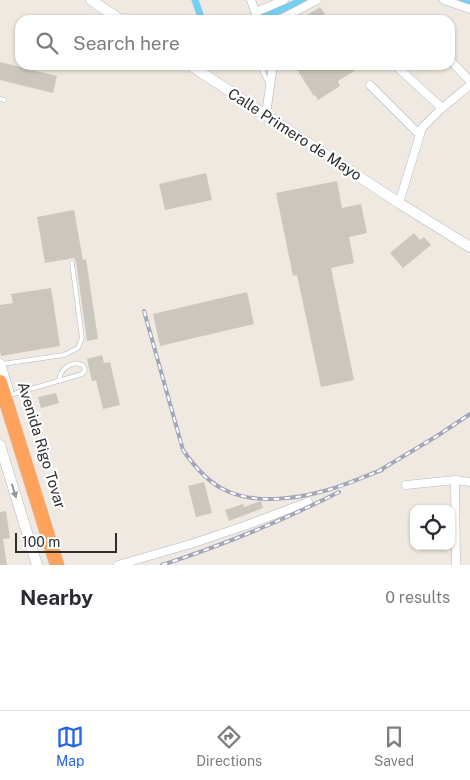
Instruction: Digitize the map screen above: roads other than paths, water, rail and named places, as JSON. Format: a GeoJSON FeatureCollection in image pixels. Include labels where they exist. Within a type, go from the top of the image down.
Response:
{"type":"FeatureCollection","features":[{"type":"Feature","properties":{"kind":"highway","name":"Avenida Rigo Tovar"},"geometry":{"type":"LineString","coordinates":[[0,382],[60,563]]}},
{"type":"Feature","properties":{"kind":"highway","name":"Avenida Rigo Tovar"},"geometry":{"type":"LineString","coordinates":[[0,409],[48,565]]}},
{"type":"Feature","properties":{"kind":"main road"},"geometry":{"type":"LineString","coordinates":[[91,0],[114,15]]}},
{"type":"Feature","properties":{"kind":"main road","name":"Calle Primero de Mayo"},"geometry":{"type":"LineString","coordinates":[[198,70],[399,203],[470,247]]}},
{"type":"Feature","properties":{"kind":"main road","name":"Avenida Rigo Tovar"},"geometry":{"type":"LineString","coordinates":[[0,364],[60,563]]}},
{"type":"Feature","properties":{"kind":"main road"},"geometry":{"type":"LineString","coordinates":[[0,444],[37,565]]}},
{"type":"Feature","properties":{"kind":"street"},"geometry":{"type":"LineString","coordinates":[[251,0],[257,15]]}},
{"type":"Feature","properties":{"kind":"street"},"geometry":{"type":"LineString","coordinates":[[259,15],[284,0]]}},
{"type":"Feature","properties":{"kind":"street"},"geometry":{"type":"LineString","coordinates":[[288,15],[317,0]]}},
{"type":"Feature","properties":{"kind":"street"},"geometry":{"type":"LineString","coordinates":[[444,0],[470,9]]}},
{"type":"Feature","properties":{"kind":"street"},"geometry":{"type":"LineString","coordinates":[[455,65],[470,80]]}},
{"type":"Feature","properties":{"kind":"street"},"geometry":{"type":"LineString","coordinates":[[266,114],[272,70]]}},
{"type":"Feature","properties":{"kind":"street"},"geometry":{"type":"LineString","coordinates":[[400,70],[442,108]]}},
{"type":"Feature","properties":{"kind":"street"},"geometry":{"type":"LineString","coordinates":[[370,85],[419,134]]}},
{"type":"Feature","properties":{"kind":"street"},"geometry":{"type":"LineString","coordinates":[[399,203],[422,128],[426,122],[470,85]]}},
{"type":"Feature","properties":{"kind":"street"},"geometry":{"type":"LineString","coordinates":[[455,480],[456,565]]}},
{"type":"Feature","properties":{"kind":"street"},"geometry":{"type":"LineString","coordinates":[[406,485],[455,480],[470,482]]}},
{"type":"Feature","properties":{"kind":"street"},"geometry":{"type":"LineString","coordinates":[[118,565],[194,543],[308,502]]}},
{"type":"Feature","properties":{"kind":"lane"},"geometry":{"type":"LineString","coordinates":[[262,70],[270,87]]}},
{"type":"Feature","properties":{"kind":"lane"},"geometry":{"type":"LineString","coordinates":[[0,364],[64,355],[78,348],[82,338],[72,263]]}},
{"type":"Feature","properties":{"kind":"lane"},"geometry":{"type":"LineString","coordinates":[[10,395],[59,381],[82,374],[85,370],[83,365],[79,363],[65,367],[62,370],[59,381]]}},
{"type":"Feature","properties":{"kind":"waterway"},"geometry":{"type":"LineString","coordinates":[[195,0],[200,15]]}},
{"type":"Feature","properties":{"kind":"waterway"},"geometry":{"type":"LineString","coordinates":[[269,15],[303,0]]}},
{"type":"Feature","properties":{"kind":"waterway"},"geometry":{"type":"LineString","coordinates":[[462,0],[470,2]]}},
{"type":"Feature","properties":{"kind":"railway"},"geometry":{"type":"LineString","coordinates":[[144,311],[183,450],[197,468],[220,488],[250,498],[288,498],[331,489],[382,470]]}},
{"type":"Feature","properties":{"kind":"railway"},"geometry":{"type":"LineString","coordinates":[[377,472],[470,414]]}},
{"type":"Feature","properties":{"kind":"railway"},"geometry":{"type":"LineString","coordinates":[[162,565],[252,532],[339,492]]}}]}
